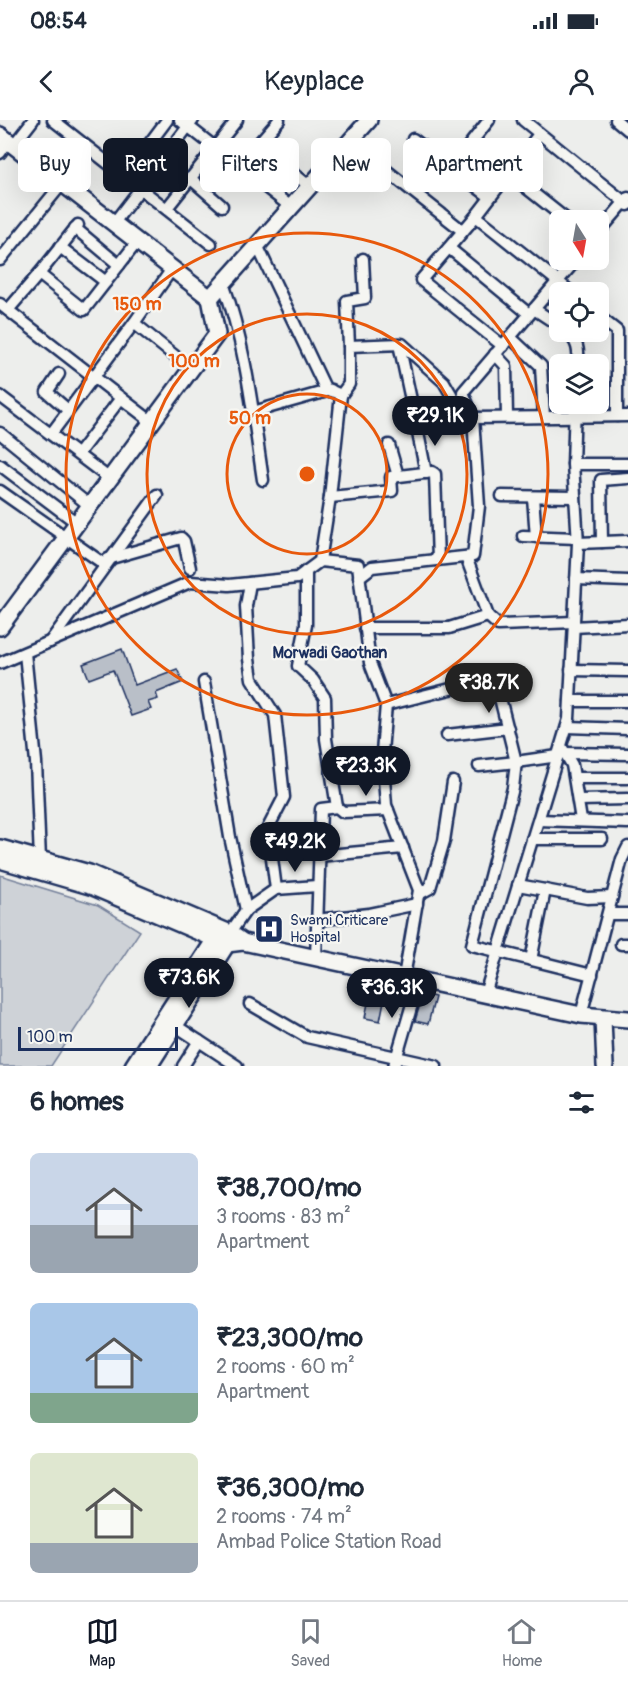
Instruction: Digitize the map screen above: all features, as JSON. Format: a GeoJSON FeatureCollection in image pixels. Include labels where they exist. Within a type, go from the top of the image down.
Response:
{"type":"FeatureCollection","features":[{"type":"Feature","properties":{"kind":"street"},"geometry":{"type":"LineString","coordinates":[[18,154],[5,145],[33,120]]}},
{"type":"Feature","properties":{"kind":"street"},"geometry":{"type":"LineString","coordinates":[[154,138],[167,120]]}},
{"type":"Feature","properties":{"kind":"street"},"geometry":{"type":"LineString","coordinates":[[222,138],[237,120]]}},
{"type":"Feature","properties":{"kind":"street"},"geometry":{"type":"LineString","coordinates":[[210,298],[309,186],[258,144],[279,120]]}},
{"type":"Feature","properties":{"kind":"street"},"geometry":{"type":"LineString","coordinates":[[475,138],[489,120]]}},
{"type":"Feature","properties":{"kind":"street"},"geometry":{"type":"LineString","coordinates":[[523,120],[536,127],[627,202],[609,221]]}},
{"type":"Feature","properties":{"kind":"street"},"geometry":{"type":"LineString","coordinates":[[616,120],[628,130]]}},
{"type":"Feature","properties":{"kind":"street"},"geometry":{"type":"LineString","coordinates":[[56,121],[103,158]]}},
{"type":"Feature","properties":{"kind":"street"},"geometry":{"type":"LineString","coordinates":[[176,138],[187,122],[205,138]]}},
{"type":"Feature","properties":{"kind":"street"},"geometry":{"type":"LineString","coordinates":[[352,138],[364,122]]}},
{"type":"Feature","properties":{"kind":"street"},"geometry":{"type":"LineString","coordinates":[[167,208],[200,166]]}},
{"type":"Feature","properties":{"kind":"street"},"geometry":{"type":"LineString","coordinates":[[391,174],[463,231]]}},
{"type":"Feature","properties":{"kind":"street"},"geometry":{"type":"LineString","coordinates":[[190,178],[222,206]]}},
{"type":"Feature","properties":{"kind":"street"},"geometry":{"type":"LineString","coordinates":[[0,260],[55,192]]}},
{"type":"Feature","properties":{"kind":"street"},"geometry":{"type":"LineString","coordinates":[[0,627],[217,334],[210,298],[71,192]]}},
{"type":"Feature","properties":{"kind":"street"},"geometry":{"type":"LineString","coordinates":[[113,224],[139,192]]}},
{"type":"Feature","properties":{"kind":"street"},"geometry":{"type":"LineString","coordinates":[[147,192],[211,244]]}},
{"type":"Feature","properties":{"kind":"street"},"geometry":{"type":"LineString","coordinates":[[272,192],[291,207]]}},
{"type":"Feature","properties":{"kind":"street"},"geometry":{"type":"LineString","coordinates":[[482,192],[490,198]]}},
{"type":"Feature","properties":{"kind":"street"},"geometry":{"type":"LineString","coordinates":[[495,192],[421,280],[503,346],[541,366],[544,417]]}},
{"type":"Feature","properties":{"kind":"street"},"geometry":{"type":"LineString","coordinates":[[529,192],[553,210]]}},
{"type":"Feature","properties":{"kind":"street"},"geometry":{"type":"LineString","coordinates":[[476,216],[557,281]]}},
{"type":"Feature","properties":{"kind":"street"},"geometry":{"type":"LineString","coordinates":[[119,265],[77,227],[39,274],[4,307],[152,422]]}},
{"type":"Feature","properties":{"kind":"street"},"geometry":{"type":"LineString","coordinates":[[39,274],[84,310],[137,242]]}},
{"type":"Feature","properties":{"kind":"street"},"geometry":{"type":"LineString","coordinates":[[257,245],[324,388],[336,393]]}},
{"type":"Feature","properties":{"kind":"street"},"geometry":{"type":"LineString","coordinates":[[60,247],[106,282]]}},
{"type":"Feature","properties":{"kind":"street"},"geometry":{"type":"LineString","coordinates":[[449,248],[532,311],[549,320]]}},
{"type":"Feature","properties":{"kind":"street"},"geometry":{"type":"LineString","coordinates":[[253,412],[336,393],[349,384],[346,301],[365,298],[363,259]]}},
{"type":"Feature","properties":{"kind":"street"},"geometry":{"type":"LineString","coordinates":[[51,434],[172,269]]}},
{"type":"Feature","properties":{"kind":"street"},"geometry":{"type":"LineString","coordinates":[[359,577],[372,567],[473,556],[479,506],[473,418],[463,392],[567,270]]}},
{"type":"Feature","properties":{"kind":"street"},"geometry":{"type":"LineString","coordinates":[[223,282],[235,314],[263,480]]}},
{"type":"Feature","properties":{"kind":"street"},"geometry":{"type":"LineString","coordinates":[[134,322],[191,369]]}},
{"type":"Feature","properties":{"kind":"street"},"geometry":{"type":"LineString","coordinates":[[473,418],[623,416],[623,331],[609,323]]}},
{"type":"Feature","properties":{"kind":"street"},"geometry":{"type":"LineString","coordinates":[[349,346],[399,344],[426,364],[444,382],[458,406]]}},
{"type":"Feature","properties":{"kind":"street"},"geometry":{"type":"LineString","coordinates":[[399,344],[411,400]]}},
{"type":"Feature","properties":{"kind":"street"},"geometry":{"type":"LineString","coordinates":[[503,346],[506,366],[507,417]]}},
{"type":"Feature","properties":{"kind":"street"},"geometry":{"type":"LineString","coordinates":[[59,374],[47,392],[68,410]]}},
{"type":"Feature","properties":{"kind":"street"},"geometry":{"type":"LineString","coordinates":[[320,561],[330,498],[336,393]]}},
{"type":"Feature","properties":{"kind":"street"},"geometry":{"type":"LineString","coordinates":[[0,396],[110,479]]}},
{"type":"Feature","properties":{"kind":"street"},"geometry":{"type":"LineString","coordinates":[[78,454],[121,398]]}},
{"type":"Feature","properties":{"kind":"street"},"geometry":{"type":"LineString","coordinates":[[485,994],[567,727],[578,540],[573,464],[574,414]]}},
{"type":"Feature","properties":{"kind":"street"},"geometry":{"type":"LineString","coordinates":[[417,428],[426,473]]}},
{"type":"Feature","properties":{"kind":"street"},"geometry":{"type":"LineString","coordinates":[[0,433],[90,506]]}},
{"type":"Feature","properties":{"kind":"street"},"geometry":{"type":"LineString","coordinates":[[389,445],[398,476]]}},
{"type":"Feature","properties":{"kind":"street"},"geometry":{"type":"LineString","coordinates":[[573,464],[628,464]]}},
{"type":"Feature","properties":{"kind":"street"},"geometry":{"type":"LineString","coordinates":[[0,465],[77,523]]}},
{"type":"Feature","properties":{"kind":"street"},"geometry":{"type":"LineString","coordinates":[[330,498],[392,491],[391,477],[435,474],[438,560]]}},
{"type":"Feature","properties":{"kind":"street"},"geometry":{"type":"LineString","coordinates":[[602,542],[601,480],[628,478]]}},
{"type":"Feature","properties":{"kind":"street"},"geometry":{"type":"LineString","coordinates":[[0,491],[65,539],[106,562],[176,537],[184,541],[190,568]]}},
{"type":"Feature","properties":{"kind":"street"},"geometry":{"type":"LineString","coordinates":[[50,642],[106,562],[157,495]]}},
{"type":"Feature","properties":{"kind":"street"},"geometry":{"type":"LineString","coordinates":[[501,496],[575,497]]}},
{"type":"Feature","properties":{"kind":"street"},"geometry":{"type":"LineString","coordinates":[[533,497],[536,537]]}},
{"type":"Feature","properties":{"kind":"street"},"geometry":{"type":"LineString","coordinates":[[523,536],[602,542],[628,541]]}},
{"type":"Feature","properties":{"kind":"street"},"geometry":{"type":"LineString","coordinates":[[466,557],[488,616],[498,625],[628,624]]}},
{"type":"Feature","properties":{"kind":"street"},"geometry":{"type":"LineString","coordinates":[[0,663],[190,582],[250,583],[297,578],[320,561],[358,564],[370,663],[386,705],[381,752],[388,810],[419,890],[412,978],[395,1061]]}},
{"type":"Feature","properties":{"kind":"street"},"geometry":{"type":"LineString","coordinates":[[306,571],[306,625],[298,666],[313,680],[325,698],[326,739],[337,807],[343,812],[388,810]]}},
{"type":"Feature","properties":{"kind":"street"},"geometry":{"type":"LineString","coordinates":[[576,579],[628,581]]}},
{"type":"Feature","properties":{"kind":"street"},"geometry":{"type":"LineString","coordinates":[[250,583],[246,606],[252,679],[275,715],[284,797],[268,828],[276,889]]}},
{"type":"Feature","properties":{"kind":"street"},"geometry":{"type":"LineString","coordinates":[[366,628],[449,628],[488,616]]}},
{"type":"Feature","properties":{"kind":"street"},"geometry":{"type":"LineString","coordinates":[[25,653],[36,762],[40,860]]}},
{"type":"Feature","properties":{"kind":"street"},"geometry":{"type":"LineString","coordinates":[[572,670],[628,671]]}},
{"type":"Feature","properties":{"kind":"street"},"geometry":{"type":"LineString","coordinates":[[386,705],[495,678],[516,762],[513,788],[472,945],[592,975]]}},
{"type":"Feature","properties":{"kind":"street"},"geometry":{"type":"LineString","coordinates":[[204,682],[230,837],[246,910]]}},
{"type":"Feature","properties":{"kind":"street"},"geometry":{"type":"LineString","coordinates":[[570,701],[628,701]]}},
{"type":"Feature","properties":{"kind":"street"},"geometry":{"type":"LineString","coordinates":[[567,727],[628,729]]}},
{"type":"Feature","properties":{"kind":"street"},"geometry":{"type":"LineString","coordinates":[[447,735],[508,728]]}},
{"type":"Feature","properties":{"kind":"street"},"geometry":{"type":"LineString","coordinates":[[561,751],[572,765],[581,820]]}},
{"type":"Feature","properties":{"kind":"street"},"geometry":{"type":"LineString","coordinates":[[479,766],[516,762],[561,751],[628,754]]}},
{"type":"Feature","properties":{"kind":"street"},"geometry":{"type":"LineString","coordinates":[[575,778],[628,778]]}},
{"type":"Feature","properties":{"kind":"street"},"geometry":{"type":"LineString","coordinates":[[316,920],[358,916],[418,899],[430,888],[444,841],[453,782]]}},
{"type":"Feature","properties":{"kind":"street"},"geometry":{"type":"LineString","coordinates":[[578,800],[628,799]]}},
{"type":"Feature","properties":{"kind":"street"},"geometry":{"type":"LineString","coordinates":[[316,958],[316,886],[321,809],[337,807]]}},
{"type":"Feature","properties":{"kind":"street"},"geometry":{"type":"LineString","coordinates":[[538,820],[628,823]]}},
{"type":"Feature","properties":{"kind":"street"},"geometry":{"type":"LineString","coordinates":[[532,839],[602,840]]}},
{"type":"Feature","properties":{"kind":"street"},"geometry":{"type":"LineString","coordinates":[[580,1015],[622,859],[628,847]]}},
{"type":"Feature","properties":{"kind":"street"},"geometry":{"type":"LineString","coordinates":[[0,848],[89,873],[229,939]]}},
{"type":"Feature","properties":{"kind":"street"},"geometry":{"type":"LineString","coordinates":[[318,856],[403,848]]}},
{"type":"Feature","properties":{"kind":"street"},"geometry":{"type":"LineString","coordinates":[[0,860],[93,887],[229,939],[580,1015],[628,1018]]}},
{"type":"Feature","properties":{"kind":"street"},"geometry":{"type":"LineString","coordinates":[[518,885],[587,898],[612,897]]}},
{"type":"Feature","properties":{"kind":"street"},"geometry":{"type":"LineString","coordinates":[[133,1066],[170,1022],[229,939],[246,910],[276,889],[316,886]]}},
{"type":"Feature","properties":{"kind":"street"},"geometry":{"type":"LineString","coordinates":[[531,960],[545,890]]}},
{"type":"Feature","properties":{"kind":"street"},"geometry":{"type":"LineString","coordinates":[[608,914],[628,914]]}},
{"type":"Feature","properties":{"kind":"street"},"geometry":{"type":"LineString","coordinates":[[250,1004],[307,1037],[395,1061],[436,1066]]}},
{"type":"Feature","properties":{"kind":"street"},"geometry":{"type":"LineString","coordinates":[[603,1018],[605,1066]]}},
{"type":"Feature","properties":{"kind":"street"},"geometry":{"type":"LineString","coordinates":[[170,1022],[237,1066]]}},
{"type":"Feature","properties":{"kind":"street"},"geometry":{"type":"LineString","coordinates":[[149,1066],[170,1022]]}},
{"type":"Feature","properties":{"kind":"street"},"geometry":{"type":"LineString","coordinates":[[183,1066],[199,1041]]}},
{"type":"Feature","properties":{"kind":"shaded area"},"geometry":{"type":"Polygon","coordinates":[[[0,875],[98,905],[140,931],[51,1066],[0,1066],[0,875]]]}},
{"type":"Feature","properties":{"kind":"building"},"geometry":{"type":"Polygon","coordinates":[[[122,649],[135,685],[177,669],[183,682],[156,693],[158,699],[148,702],[151,709],[131,716],[113,670],[89,679],[83,664],[122,649]]]}},
{"type":"Feature","properties":{"kind":"building"},"geometry":{"type":"Polygon","coordinates":[[[277,917],[278,934],[259,935],[257,919],[277,917]]]}},
{"type":"Feature","properties":{"kind":"building"},"geometry":{"type":"Polygon","coordinates":[[[370,993],[385,996],[380,1021],[365,1018],[370,993]]]}},
{"type":"Feature","properties":{"kind":"building"},"geometry":{"type":"Polygon","coordinates":[[[423,994],[435,997],[428,1024],[415,1021],[423,994]]]}},
{"type":"Feature","properties":{"kind":"place","name":"Swami Criticare Hospital"},"geometry":{"type":"Point","coordinates":[269,929]}},
{"type":"Feature","properties":{"kind":"district","name":"Morwadi Gaothan"},"geometry":{"type":"Point","coordinates":[330,653]}}]}
